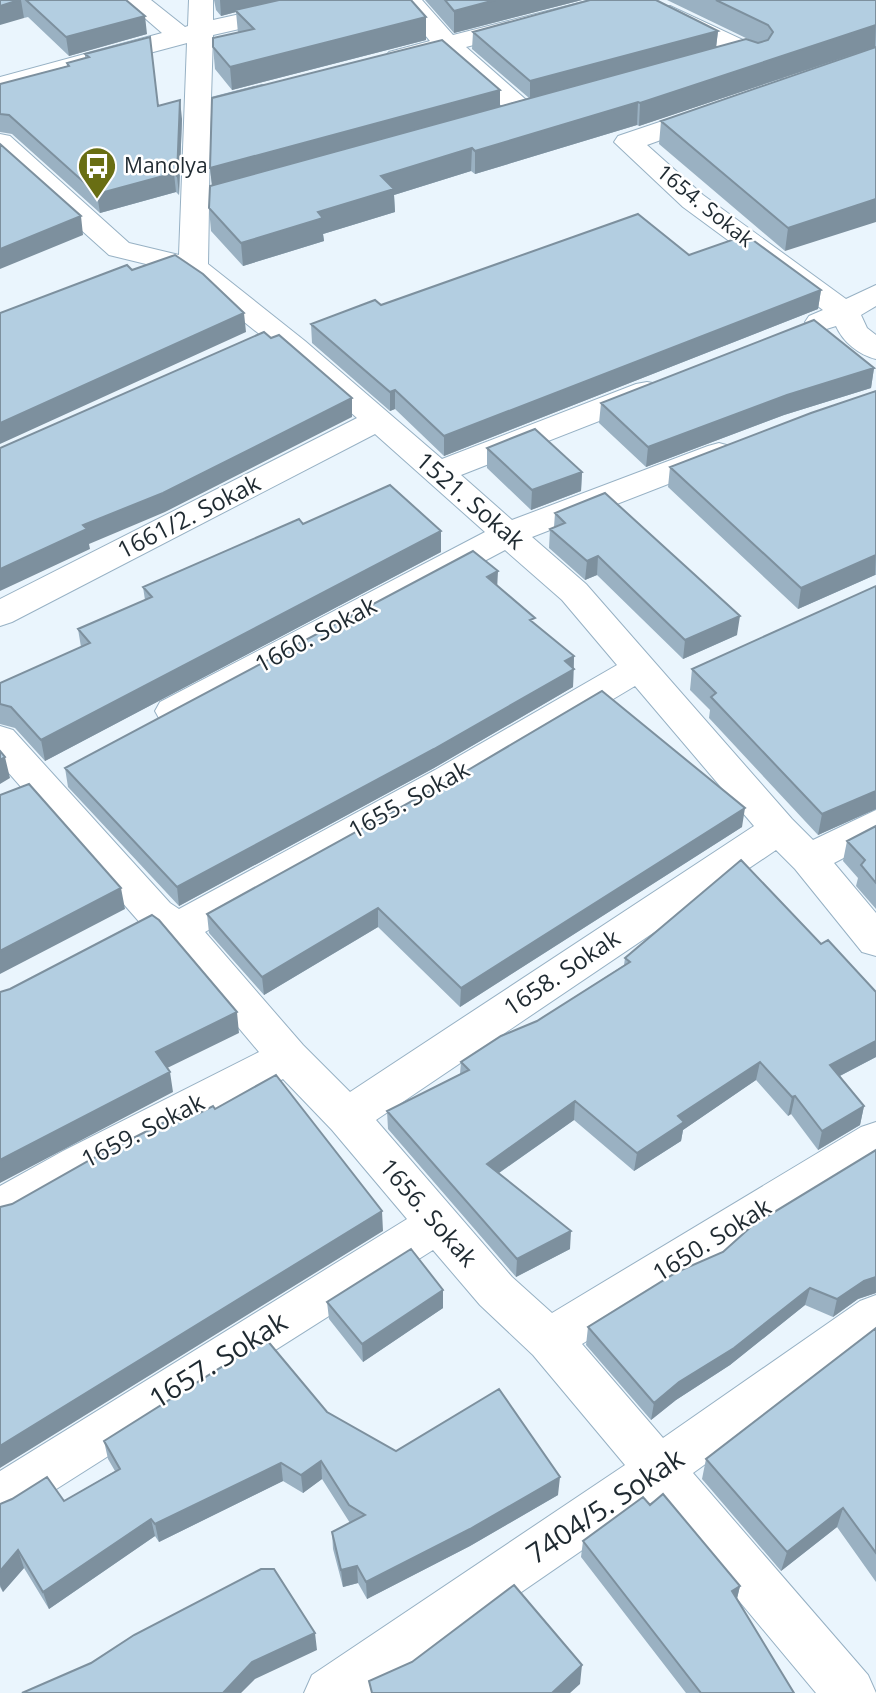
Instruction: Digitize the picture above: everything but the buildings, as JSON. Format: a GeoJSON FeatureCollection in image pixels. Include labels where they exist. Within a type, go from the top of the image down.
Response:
{"type":"FeatureCollection","features":[{"type":"Feature","properties":{"kind":"street"},"geometry":{"type":"LineString","coordinates":[[136,0],[192,34]]}},
{"type":"Feature","properties":{"kind":"street"},"geometry":{"type":"LineString","coordinates":[[193,267],[200,109],[192,34],[201,0]]}},
{"type":"Feature","properties":{"kind":"street"},"geometry":{"type":"LineString","coordinates":[[0,85],[192,34],[337,0]]}},
{"type":"Feature","properties":{"kind":"street"},"geometry":{"type":"LineString","coordinates":[[408,0],[447,44],[523,111]]}},
{"type":"Feature","properties":{"kind":"street"},"geometry":{"type":"LineString","coordinates":[[369,65],[621,0]]}},
{"type":"Feature","properties":{"kind":"street"},"geometry":{"type":"LineString","coordinates":[[654,6],[745,51],[819,76],[769,93]]}},
{"type":"Feature","properties":{"kind":"street"},"geometry":{"type":"LineString","coordinates":[[706,62],[745,51]]}},
{"type":"Feature","properties":{"kind":"street"},"geometry":{"type":"LineString","coordinates":[[200,109],[291,85]]}},
{"type":"Feature","properties":{"kind":"street"},"geometry":{"type":"LineString","coordinates":[[496,118],[549,104]]}},
{"type":"Feature","properties":{"kind":"street","name":"1654. Sokak"},"geometry":{"type":"LineString","coordinates":[[730,107],[628,142],[693,201],[845,312],[853,333],[876,350]]}},
{"type":"Feature","properties":{"kind":"street","name":"1521. Sokak"},"geometry":{"type":"LineString","coordinates":[[0,142],[119,250],[193,267],[263,339],[378,420],[574,592],[659,677],[778,829],[809,859],[876,941]]}},
{"type":"Feature","properties":{"kind":"street"},"geometry":{"type":"LineString","coordinates":[[194,202],[286,177]]}},
{"type":"Feature","properties":{"kind":"street"},"geometry":{"type":"LineString","coordinates":[[111,278],[161,259]]}},
{"type":"Feature","properties":{"kind":"street"},"geometry":{"type":"LineString","coordinates":[[794,332],[845,312],[876,294]]}},
{"type":"Feature","properties":{"kind":"street"},"geometry":{"type":"LineString","coordinates":[[437,473],[680,378]]}},
{"type":"Feature","properties":{"kind":"street","name":"1661/2. Sokak"},"geometry":{"type":"LineString","coordinates":[[0,614],[378,420]]}},
{"type":"Feature","properties":{"kind":"street","name":"1660. Sokak"},"geometry":{"type":"LineString","coordinates":[[147,725],[508,534],[746,443]]}},
{"type":"Feature","properties":{"kind":"street","name":"1655. Sokak"},"geometry":{"type":"LineString","coordinates":[[151,925],[659,677]]}},
{"type":"Feature","properties":{"kind":"street","name":"1656. Sokak"},"geometry":{"type":"LineString","coordinates":[[0,739],[151,925],[347,1118],[496,1291],[549,1340],[850,1693]]}},
{"type":"Feature","properties":{"kind":"street"},"geometry":{"type":"LineString","coordinates":[[809,859],[876,824]]}},
{"type":"Feature","properties":{"kind":"street","name":"1658. Sokak"},"geometry":{"type":"LineString","coordinates":[[347,1118],[778,829]]}},
{"type":"Feature","properties":{"kind":"street","name":"1659. Sokak"},"geometry":{"type":"LineString","coordinates":[[0,1208],[78,1164],[288,1057]]}},
{"type":"Feature","properties":{"kind":"street","name":"1650. Sokak"},"geometry":{"type":"LineString","coordinates":[[549,1340],[876,1140]]}},
{"type":"Feature","properties":{"kind":"street","name":"1657. Sokak"},"geometry":{"type":"LineString","coordinates":[[0,1498],[437,1224]]}},
{"type":"Feature","properties":{"kind":"street","name":"7404/5. Sokak"},"geometry":{"type":"LineString","coordinates":[[330,1693],[658,1470],[876,1315]]}},
{"type":"Feature","properties":{"kind":"place","name":"Manolya"},"geometry":{"type":"Point","coordinates":[97,200]}}]}
